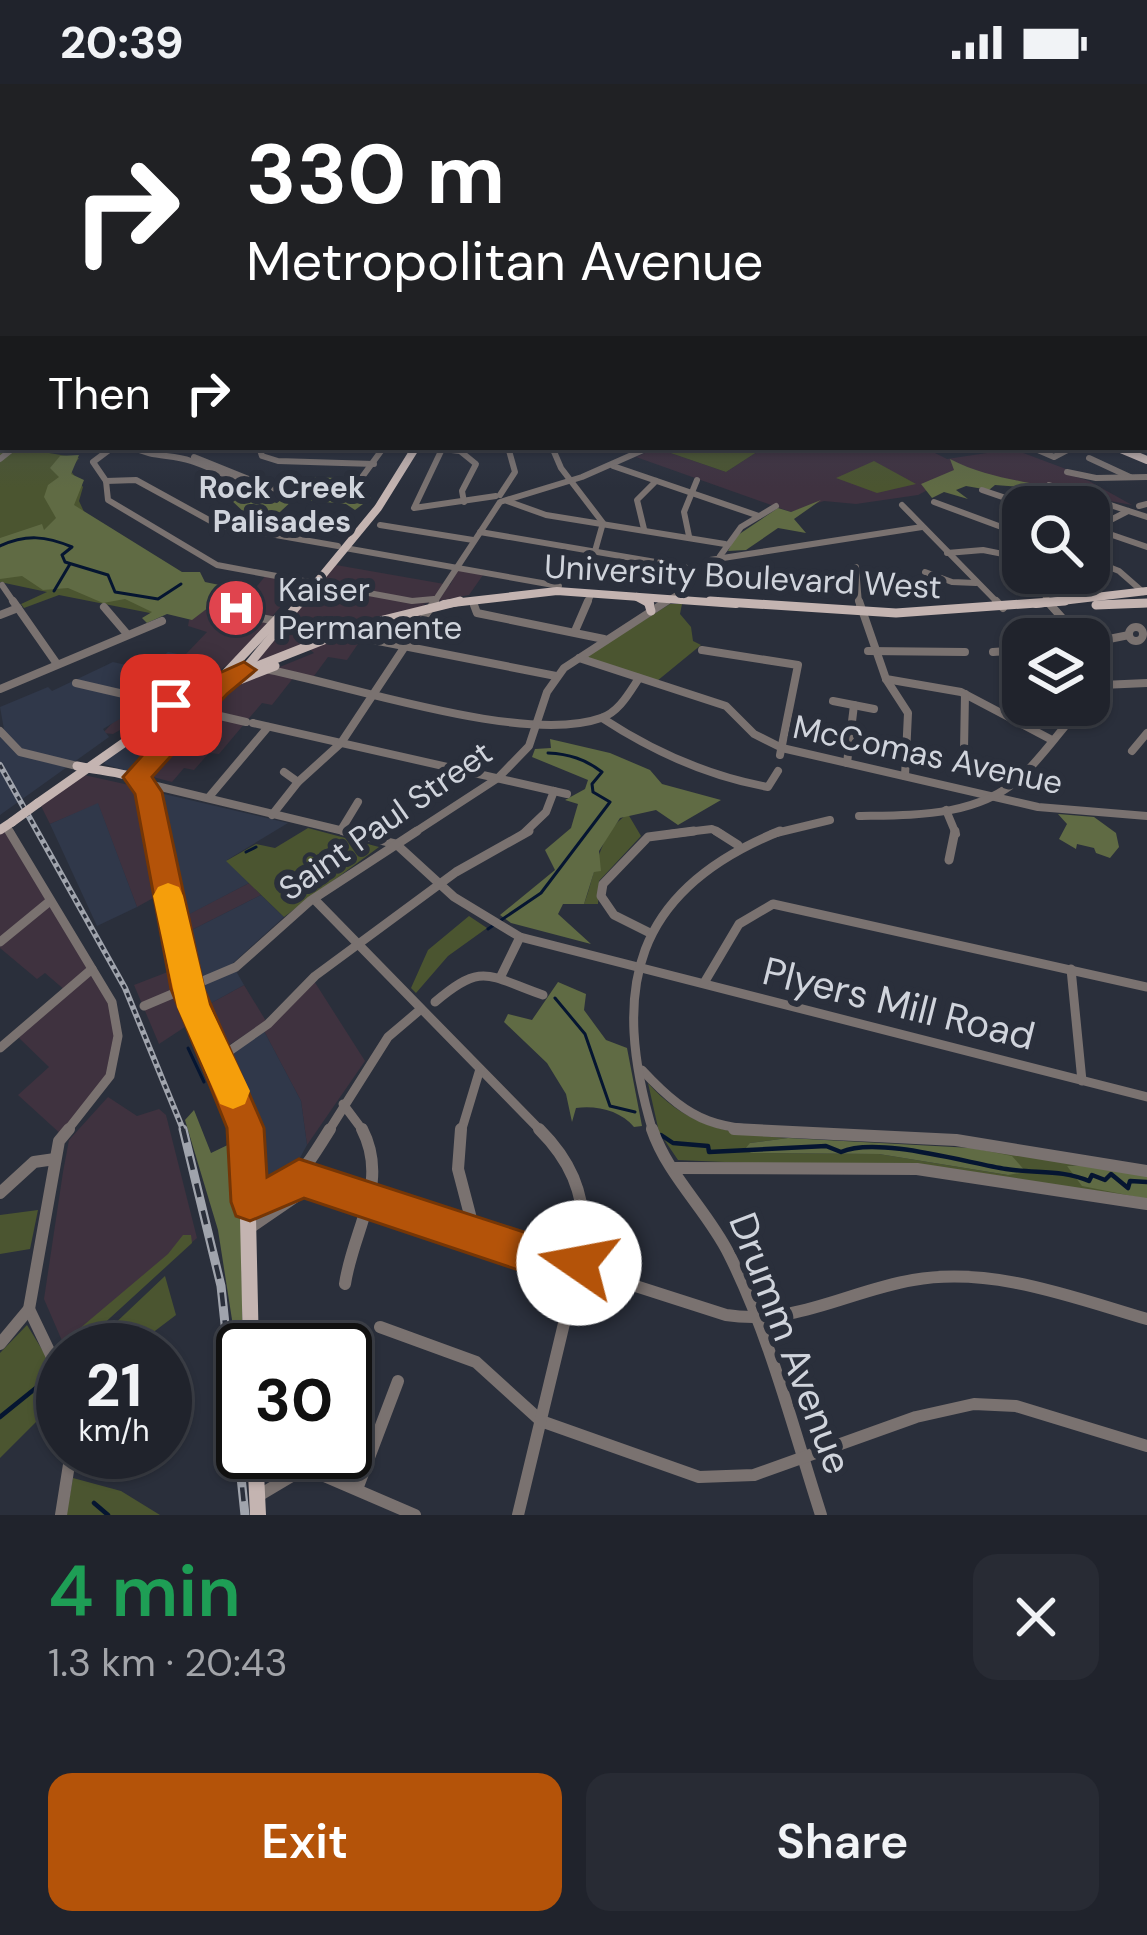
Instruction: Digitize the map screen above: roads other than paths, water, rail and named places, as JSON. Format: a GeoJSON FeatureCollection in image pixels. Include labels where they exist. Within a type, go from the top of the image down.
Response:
{"type":"FeatureCollection","features":[{"type":"Feature","properties":{"kind":"main road"},"geometry":{"type":"LineString","coordinates":[[212,687],[313,582],[376,504],[410,450]]}},
{"type":"Feature","properties":{"kind":"main road","name":"University Boulevard West"},"geometry":{"type":"LineString","coordinates":[[244,670],[412,606],[551,587],[863,616],[973,619],[1146,596]]}},
{"type":"Feature","properties":{"kind":"main road","name":"University Boulevard West"},"geometry":{"type":"LineString","coordinates":[[212,687],[276,668],[433,603],[591,595],[671,598]]}},
{"type":"Feature","properties":{"kind":"main road","name":"University Boulevard West"},"geometry":{"type":"LineString","coordinates":[[863,616],[1096,605],[1146,596]]}},
{"type":"Feature","properties":{"kind":"main road"},"geometry":{"type":"LineString","coordinates":[[637,597],[650,602],[651,611]]}},
{"type":"Feature","properties":{"kind":"main road"},"geometry":{"type":"LineString","coordinates":[[4,821],[176,706],[244,670],[279,622]]}},
{"type":"Feature","properties":{"kind":"main road","name":"Plyers Mill Road"},"geometry":{"type":"LineString","coordinates":[[83,767],[137,781]]}},
{"type":"Feature","properties":{"kind":"main road"},"geometry":{"type":"LineString","coordinates":[[137,781],[149,796],[188,989],[246,1128],[251,1323]]}},
{"type":"Feature","properties":{"kind":"main road"},"geometry":{"type":"LineString","coordinates":[[149,796],[163,786]]}},
{"type":"Feature","properties":{"kind":"street"},"geometry":{"type":"LineString","coordinates":[[108,450],[93,462],[106,481],[108,500],[212,563],[412,606]]}},
{"type":"Feature","properties":{"kind":"street"},"geometry":{"type":"LineString","coordinates":[[139,450],[148,456],[196,462],[237,483],[287,488],[235,477],[202,458],[161,450]]}},
{"type":"Feature","properties":{"kind":"street"},"geometry":{"type":"LineString","coordinates":[[260,450],[262,456],[278,461],[374,464]]}},
{"type":"Feature","properties":{"kind":"street"},"geometry":{"type":"LineString","coordinates":[[357,484],[382,450]]}},
{"type":"Feature","properties":{"kind":"street"},"geometry":{"type":"LineString","coordinates":[[442,450],[413,508],[504,497],[569,481],[644,450]]}},
{"type":"Feature","properties":{"kind":"street"},"geometry":{"type":"LineString","coordinates":[[454,450],[476,464],[461,491],[464,502]]}},
{"type":"Feature","properties":{"kind":"street"},"geometry":{"type":"LineString","coordinates":[[273,813],[298,782],[341,743],[504,497],[518,465],[510,450]]}},
{"type":"Feature","properties":{"kind":"street"},"geometry":{"type":"LineString","coordinates":[[554,450],[569,481],[587,496],[603,523],[595,551]]}},
{"type":"Feature","properties":{"kind":"street"},"geometry":{"type":"LineString","coordinates":[[1038,450],[1054,457],[1067,450]]}},
{"type":"Feature","properties":{"kind":"street"},"geometry":{"type":"LineString","coordinates":[[1089,458],[1132,478]]}},
{"type":"Feature","properties":{"kind":"street"},"geometry":{"type":"LineString","coordinates":[[611,465],[759,516]]}},
{"type":"Feature","properties":{"kind":"street"},"geometry":{"type":"LineString","coordinates":[[1067,472],[1096,478],[1147,477]]}},
{"type":"Feature","properties":{"kind":"street"},"geometry":{"type":"LineString","coordinates":[[106,481],[136,480],[218,525],[551,587]]}},
{"type":"Feature","properties":{"kind":"street"},"geometry":{"type":"LineString","coordinates":[[689,536],[684,512],[697,480]]}},
{"type":"Feature","properties":{"kind":"street"},"geometry":{"type":"LineString","coordinates":[[644,529],[638,500],[656,481]]}},
{"type":"Feature","properties":{"kind":"street"},"geometry":{"type":"LineString","coordinates":[[1049,485],[1147,517]]}},
{"type":"Feature","properties":{"kind":"street"},"geometry":{"type":"LineString","coordinates":[[982,490],[1002,497]]}},
{"type":"Feature","properties":{"kind":"street"},"geometry":{"type":"LineString","coordinates":[[504,497],[546,515],[725,544]]}},
{"type":"Feature","properties":{"kind":"street"},"geometry":{"type":"LineString","coordinates":[[934,502],[1002,527]]}},
{"type":"Feature","properties":{"kind":"street"},"geometry":{"type":"LineString","coordinates":[[720,556],[725,544],[776,506]]}},
{"type":"Feature","properties":{"kind":"street"},"geometry":{"type":"LineString","coordinates":[[902,506],[1004,609]]}},
{"type":"Feature","properties":{"kind":"street"},"geometry":{"type":"LineString","coordinates":[[1110,519],[1128,511]]}},
{"type":"Feature","properties":{"kind":"street"},"geometry":{"type":"LineString","coordinates":[[380,525],[473,540]]}},
{"type":"Feature","properties":{"kind":"street"},"geometry":{"type":"LineString","coordinates":[[710,560],[922,527]]}},
{"type":"Feature","properties":{"kind":"street"},"geometry":{"type":"LineString","coordinates":[[478,532],[685,566]]}},
{"type":"Feature","properties":{"kind":"street"},"geometry":{"type":"LineString","coordinates":[[1110,534],[1147,547]]}},
{"type":"Feature","properties":{"kind":"street"},"geometry":{"type":"LineString","coordinates":[[947,554],[982,550],[1002,553]]}},
{"type":"Feature","properties":{"kind":"street"},"geometry":{"type":"LineString","coordinates":[[856,567],[855,590],[872,651],[908,713],[905,776]]}},
{"type":"Feature","properties":{"kind":"street"},"geometry":{"type":"LineString","coordinates":[[1110,568],[1146,596]]}},
{"type":"Feature","properties":{"kind":"street"},"geometry":{"type":"LineString","coordinates":[[925,572],[952,582],[978,583]]}},
{"type":"Feature","properties":{"kind":"street"},"geometry":{"type":"LineString","coordinates":[[2,585],[57,664]]}},
{"type":"Feature","properties":{"kind":"street"},"geometry":{"type":"LineString","coordinates":[[1042,594],[1061,618]]}},
{"type":"Feature","properties":{"kind":"street"},"geometry":{"type":"LineString","coordinates":[[574,631],[591,595]]}},
{"type":"Feature","properties":{"kind":"street","name":"Saint Paul Street"},"geometry":{"type":"LineString","coordinates":[[144,1006],[236,967],[314,899],[498,778],[529,746],[556,676],[577,657],[671,598]]}},
{"type":"Feature","properties":{"kind":"street"},"geometry":{"type":"LineString","coordinates":[[474,604],[477,614],[605,639]]}},
{"type":"Feature","properties":{"kind":"street"},"geometry":{"type":"LineString","coordinates":[[104,607],[127,634]]}},
{"type":"Feature","properties":{"kind":"street"},"geometry":{"type":"LineString","coordinates":[[0,615],[18,608]]}},
{"type":"Feature","properties":{"kind":"street"},"geometry":{"type":"LineString","coordinates":[[251,616],[556,676]]}},
{"type":"Feature","properties":{"kind":"street"},"geometry":{"type":"LineString","coordinates":[[0,689],[162,621]]}},
{"type":"Feature","properties":{"kind":"street"},"geometry":{"type":"LineString","coordinates":[[1110,640],[1129,635]]}},
{"type":"Feature","properties":{"kind":"street"},"geometry":{"type":"LineString","coordinates":[[702,650],[798,665],[781,751]]}},
{"type":"Feature","properties":{"kind":"street"},"geometry":{"type":"LineString","coordinates":[[872,651],[964,652]]}},
{"type":"Feature","properties":{"kind":"street"},"geometry":{"type":"LineString","coordinates":[[993,652],[1002,652]]}},
{"type":"Feature","properties":{"kind":"street","name":"McComas Avenue"},"geometry":{"type":"LineString","coordinates":[[577,657],[726,706],[754,734],[781,751],[1055,809],[1147,816]]}},
{"type":"Feature","properties":{"kind":"street"},"geometry":{"type":"LineString","coordinates":[[276,668],[535,725],[580,724],[602,718],[618,708],[639,678]]}},
{"type":"Feature","properties":{"kind":"street"},"geometry":{"type":"LineString","coordinates":[[886,680],[965,694],[1052,740]]}},
{"type":"Feature","properties":{"kind":"street"},"geometry":{"type":"LineString","coordinates":[[1110,687],[1147,682]]}},
{"type":"Feature","properties":{"kind":"street"},"geometry":{"type":"LineString","coordinates":[[76,683],[567,794]]}},
{"type":"Feature","properties":{"kind":"street"},"geometry":{"type":"LineString","coordinates":[[137,781],[212,687]]}},
{"type":"Feature","properties":{"kind":"street"},"geometry":{"type":"LineString","coordinates":[[964,750],[965,694]]}},
{"type":"Feature","properties":{"kind":"street"},"geometry":{"type":"LineString","coordinates":[[833,701],[874,709]]}},
{"type":"Feature","properties":{"kind":"street"},"geometry":{"type":"LineString","coordinates":[[847,763],[854,705]]}},
{"type":"Feature","properties":{"kind":"street"},"geometry":{"type":"LineString","coordinates":[[602,718],[666,757],[768,787],[778,770]]}},
{"type":"Feature","properties":{"kind":"street"},"geometry":{"type":"LineString","coordinates":[[859,816],[946,810],[993,796],[1019,778],[1064,726]]}},
{"type":"Feature","properties":{"kind":"street"},"geometry":{"type":"LineString","coordinates":[[209,797],[268,727]]}},
{"type":"Feature","properties":{"kind":"street","name":"Plyers Mill Road"},"geometry":{"type":"LineString","coordinates":[[1,732],[20,752],[83,767]]}},
{"type":"Feature","properties":{"kind":"street"},"geometry":{"type":"LineString","coordinates":[[1132,751],[1147,733]]}},
{"type":"Feature","properties":{"kind":"street"},"geometry":{"type":"LineString","coordinates":[[284,772],[298,782]]}},
{"type":"Feature","properties":{"kind":"street","name":"Plyers Mill Road"},"geometry":{"type":"LineString","coordinates":[[137,781],[396,844],[488,921],[520,937],[1147,1096]]}},
{"type":"Feature","properties":{"kind":"street"},"geometry":{"type":"LineString","coordinates":[[218,1059],[268,1024],[315,976],[466,865],[530,831],[546,812],[554,791]]}},
{"type":"Feature","properties":{"kind":"street"},"geometry":{"type":"LineString","coordinates":[[341,830],[358,802]]}},
{"type":"Feature","properties":{"kind":"street"},"geometry":{"type":"LineString","coordinates":[[946,810],[956,833],[949,860]]}},
{"type":"Feature","properties":{"kind":"street","name":"Drumm Avenue"},"geometry":{"type":"LineString","coordinates":[[821,1515],[754,1318],[718,1229],[652,1131],[631,1022],[637,967],[648,932],[699,872],[759,836],[830,820]]}},
{"type":"Feature","properties":{"kind":"street"},"geometry":{"type":"LineString","coordinates":[[0,1344],[29,1309],[63,1136],[92,1105],[110,1076],[118,1036],[112,1002],[4,821]]}},
{"type":"Feature","properties":{"kind":"street"},"geometry":{"type":"LineString","coordinates":[[648,932],[614,915],[601,896],[603,884],[648,837],[712,829],[738,845]]}},
{"type":"Feature","properties":{"kind":"street"},"geometry":{"type":"LineString","coordinates":[[314,899],[562,1152],[578,1180],[585,1210],[578,1270],[518,1515]]}},
{"type":"Feature","properties":{"kind":"street"},"geometry":{"type":"LineString","coordinates":[[0,942],[50,901]]}},
{"type":"Feature","properties":{"kind":"street"},"geometry":{"type":"LineString","coordinates":[[704,983],[735,929],[757,909],[773,904],[1147,987]]}},
{"type":"Feature","properties":{"kind":"street"},"geometry":{"type":"LineString","coordinates":[[500,978],[520,937]]}},
{"type":"Feature","properties":{"kind":"street"},"geometry":{"type":"LineString","coordinates":[[0,1048],[92,969]]}},
{"type":"Feature","properties":{"kind":"street"},"geometry":{"type":"LineString","coordinates":[[1071,969],[1082,1081]]}},
{"type":"Feature","properties":{"kind":"street"},"geometry":{"type":"LineString","coordinates":[[435,1002],[468,975],[500,978],[543,995]]}},
{"type":"Feature","properties":{"kind":"street"},"geometry":{"type":"LineString","coordinates":[[250,1202],[281,1192],[299,1178],[397,1026],[421,1009]]}},
{"type":"Feature","properties":{"kind":"street"},"geometry":{"type":"LineString","coordinates":[[637,1064],[673,1103],[719,1128],[956,1140],[1147,1171]]}},
{"type":"Feature","properties":{"kind":"street"},"geometry":{"type":"LineString","coordinates":[[475,1235],[455,1154],[480,1069]]}},
{"type":"Feature","properties":{"kind":"street"},"geometry":{"type":"LineString","coordinates":[[344,1104],[379,1167],[350,1248],[345,1285]]}},
{"type":"Feature","properties":{"kind":"street"},"geometry":{"type":"LineString","coordinates":[[0,1193],[26,1167],[55,1159]]}},
{"type":"Feature","properties":{"kind":"street"},"geometry":{"type":"LineString","coordinates":[[674,1168],[899,1168],[1147,1204]]}},
{"type":"Feature","properties":{"kind":"street"},"geometry":{"type":"LineString","coordinates":[[299,1178],[710,1312],[754,1318],[798,1315],[878,1286],[938,1276],[1011,1282],[1147,1319]]}},
{"type":"Feature","properties":{"kind":"street"},"geometry":{"type":"LineString","coordinates":[[250,1228],[305,1190],[326,1186]]}},
{"type":"Feature","properties":{"kind":"street"},"geometry":{"type":"LineString","coordinates":[[29,1309],[36,1323]]}},
{"type":"Feature","properties":{"kind":"street"},"geometry":{"type":"LineString","coordinates":[[380,1328],[476,1363],[541,1421],[699,1477],[754,1475],[916,1417],[978,1404],[1016,1406],[1147,1445]]}},
{"type":"Feature","properties":{"kind":"street"},"geometry":{"type":"LineString","coordinates":[[357,1489],[398,1381]]}},
{"type":"Feature","properties":{"kind":"street"},"geometry":{"type":"LineString","coordinates":[[258,1506],[304,1471],[415,1515]]}},
{"type":"Feature","properties":{"kind":"street"},"geometry":{"type":"LineString","coordinates":[[61,1515],[67,1479]]}},
{"type":"Feature","properties":{"kind":"waterway"},"geometry":{"type":"LineString","coordinates":[[291,490],[309,490],[322,499],[341,495],[363,500]]}},
{"type":"Feature","properties":{"kind":"waterway"},"geometry":{"type":"LineString","coordinates":[[0,546],[36,538],[72,547],[62,555],[65,562],[108,575],[115,592],[158,599],[181,584]]}},
{"type":"Feature","properties":{"kind":"waterway"},"geometry":{"type":"LineString","coordinates":[[54,591],[70,564]]}},
{"type":"Feature","properties":{"kind":"waterway"},"geometry":{"type":"LineString","coordinates":[[488,929],[541,893],[610,802],[593,792],[592,784],[602,772],[576,758],[548,753]]}},
{"type":"Feature","properties":{"kind":"waterway"},"geometry":{"type":"LineString","coordinates":[[246,852],[256,847]]}},
{"type":"Feature","properties":{"kind":"waterway"},"geometry":{"type":"LineString","coordinates":[[555,998],[585,1034],[610,1106],[635,1112]]}},
{"type":"Feature","properties":{"kind":"waterway"},"geometry":{"type":"LineString","coordinates":[[188,1048],[204,1082]]}},
{"type":"Feature","properties":{"kind":"waterway"},"geometry":{"type":"LineString","coordinates":[[661,1135],[673,1143],[708,1146],[709,1152],[826,1146],[841,1152],[876,1147],[1089,1181],[1092,1175],[1105,1180],[1111,1174],[1128,1188],[1130,1181],[1147,1182]]}},
{"type":"Feature","properties":{"kind":"waterway"},"geometry":{"type":"LineString","coordinates":[[0,1417],[36,1388]]}},
{"type":"Feature","properties":{"kind":"waterway"},"geometry":{"type":"LineString","coordinates":[[94,1503],[108,1515]]}},
{"type":"Feature","properties":{"kind":"railway"},"geometry":{"type":"LineString","coordinates":[[0,765],[125,988],[183,1130]]}},
{"type":"Feature","properties":{"kind":"railway"},"geometry":{"type":"LineString","coordinates":[[183,1130],[221,1286],[245,1515]]}},
{"type":"Feature","properties":{"kind":"place","name":"Kaiser Permanente"},"geometry":{"type":"Point","coordinates":[236,608]}},
{"type":"Feature","properties":{"kind":"district","name":"Rock Creek Palisades"},"geometry":{"type":"Point","coordinates":[282,505]}}]}
